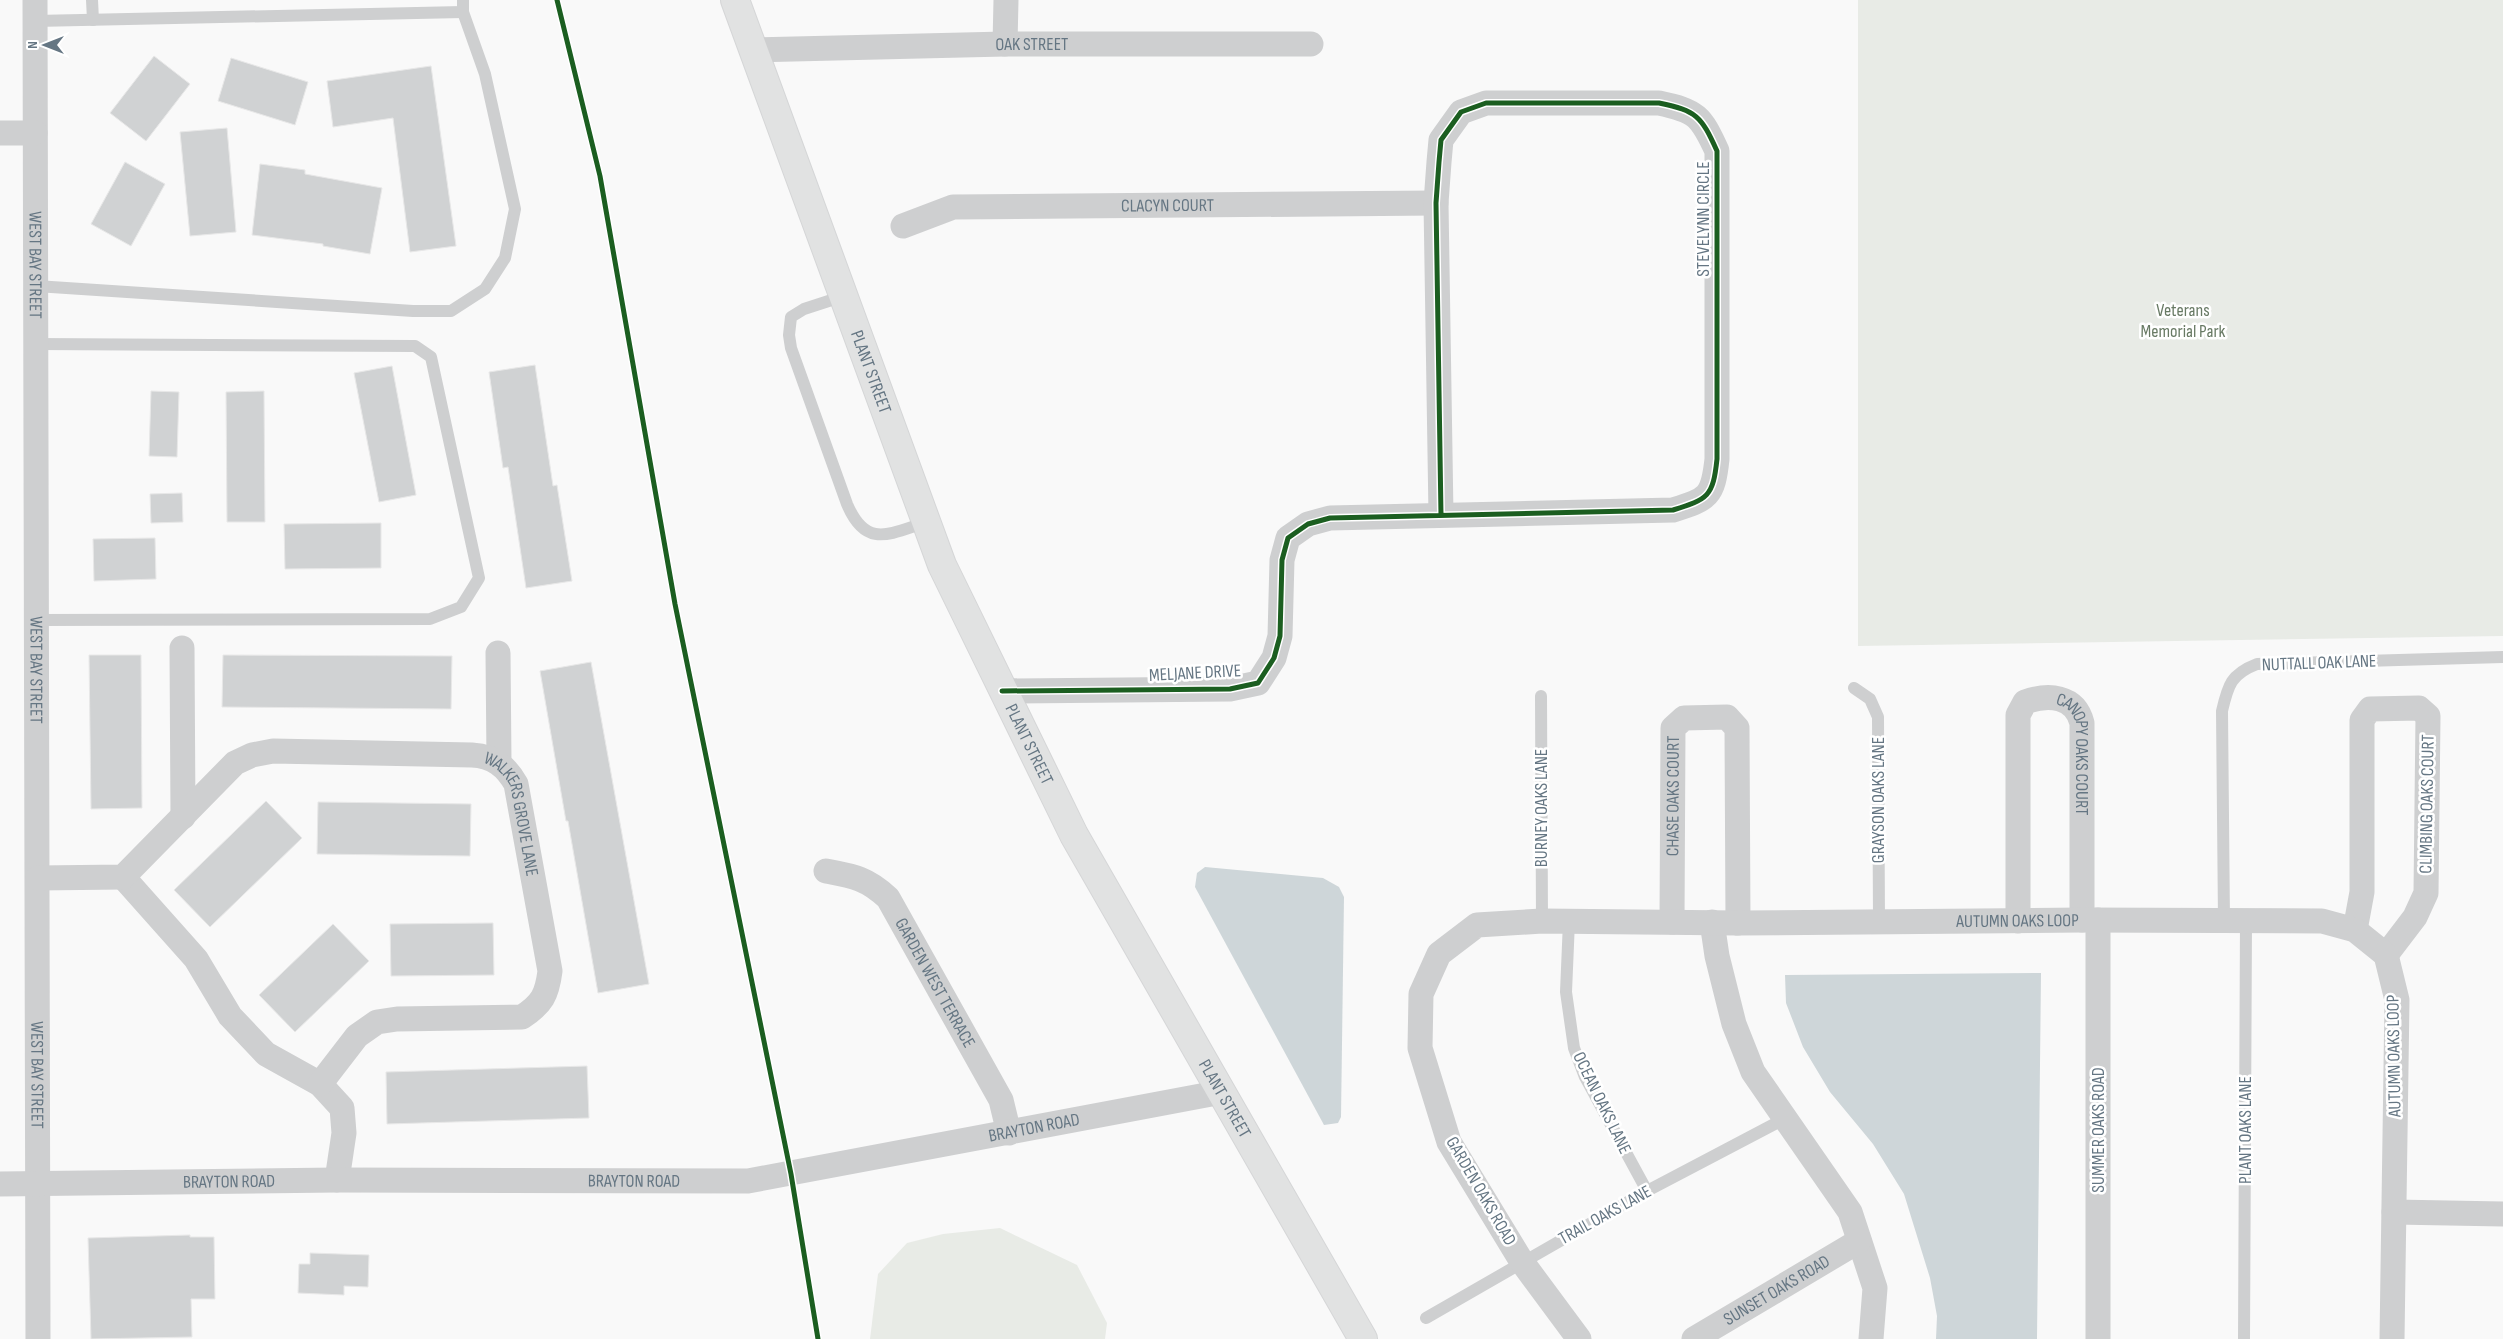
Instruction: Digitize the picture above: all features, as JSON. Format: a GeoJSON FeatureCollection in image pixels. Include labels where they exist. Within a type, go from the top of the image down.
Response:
{"type":"FeatureCollection","features":[{"type":"Feature","properties":{"kind":"main road","name":"PLANT STREET"},"geometry":{"type":"LineString","coordinates":[[735,0],[942,565],[1074,835],[1363,1339]]}},
{"type":"Feature","properties":{"kind":"street"},"geometry":{"type":"LineString","coordinates":[[1005,44],[1006,0]]}},
{"type":"Feature","properties":{"kind":"street","name":"WEST BAY STREET"},"geometry":{"type":"LineString","coordinates":[[35,10],[38,1339]]}},
{"type":"Feature","properties":{"kind":"street","name":"OAK STREET"},"geometry":{"type":"LineString","coordinates":[[753,50],[1005,44],[1311,44]]}},
{"type":"Feature","properties":{"kind":"street","name":"STEVELYNN CIRCLE"},"geometry":{"type":"LineString","coordinates":[[1486,103],[1659,103],[1686,109],[1706,126],[1717,151],[1717,459],[1714,484],[1700,501],[1673,510],[1441,515],[1436,203],[1441,140],[1461,112],[1486,103]]}},
{"type":"Feature","properties":{"kind":"street"},"geometry":{"type":"LineString","coordinates":[[0,133],[35,133]]}},
{"type":"Feature","properties":{"kind":"street","name":"CLACYN COURT"},"geometry":{"type":"LineString","coordinates":[[903,226],[953,206],[1436,203]]}},
{"type":"Feature","properties":{"kind":"street","name":"MELJANE DRIVE"},"geometry":{"type":"LineString","coordinates":[[1002,691],[1230,689],[1258,683],[1274,658],[1280,636],[1282,560],[1288,538],[1308,524],[1330,518],[1441,515]]}},
{"type":"Feature","properties":{"kind":"street"},"geometry":{"type":"LineString","coordinates":[[182,648],[183,817]]}},
{"type":"Feature","properties":{"kind":"street"},"geometry":{"type":"LineString","coordinates":[[498,653],[499,762]]}},
{"type":"Feature","properties":{"kind":"street","name":"CANOPY OAKS COURT"},"geometry":{"type":"LineString","coordinates":[[2018,921],[2018,715],[2025,702],[2048,698],[2070,702],[2079,711],[2082,723],[2090,920]]}},
{"type":"Feature","properties":{"kind":"street","name":"CLIMBING OAKS COURT"},"geometry":{"type":"LineString","coordinates":[[2355,930],[2362,892],[2362,720],[2370,709],[2419,708],[2428,716],[2426,893],[2415,917],[2386,955]]}},
{"type":"Feature","properties":{"kind":"street","name":"CHASE OAKS COURT"},"geometry":{"type":"LineString","coordinates":[[1672,922],[1673,728],[1684,718],[1727,718],[1737,728],[1738,923]]}},
{"type":"Feature","properties":{"kind":"street","name":"WALKERS GROVE LANE"},"geometry":{"type":"LineString","coordinates":[[123,877],[236,763],[252,755],[273,751],[472,755],[485,756],[499,762],[511,774],[516,784],[550,971],[548,989],[538,1007],[522,1017],[397,1019],[377,1022],[357,1036],[320,1084]]}},
{"type":"Feature","properties":{"kind":"street","name":"GARDEN WEST TERRACE"},"geometry":{"type":"LineString","coordinates":[[826,871],[850,876],[873,884],[888,898],[1000,1100],[1009,1132]]}},
{"type":"Feature","properties":{"kind":"street"},"geometry":{"type":"LineString","coordinates":[[38,878],[123,877],[196,959],[230,1016],[266,1054],[320,1084],[342,1108],[344,1133],[337,1180]]}},
{"type":"Feature","properties":{"kind":"street","name":"SUMMER OAKS ROAD"},"geometry":{"type":"LineString","coordinates":[[2090,920],[2098,1339]]}},
{"type":"Feature","properties":{"kind":"street","name":"GARDEN OAKS ROAD"},"geometry":{"type":"LineString","coordinates":[[1579,1339],[1522,1262],[1449,1142],[1420,1048],[1421,994],[1439,954],[1477,925],[1542,921],[1712,922]]}},
{"type":"Feature","properties":{"kind":"street","name":"AUTUMN OAKS LOOP"},"geometry":{"type":"LineString","coordinates":[[1712,922],[2322,921],[2355,930],[2386,955],[2397,1000],[2392,1339]]}},
{"type":"Feature","properties":{"kind":"street"},"geometry":{"type":"LineString","coordinates":[[1712,922],[1717,956],[1734,1024],[1753,1072],[1850,1212],[1875,1288],[1871,1339]]}},
{"type":"Feature","properties":{"kind":"street","name":"BRAYTON ROAD"},"geometry":{"type":"LineString","coordinates":[[0,1184],[337,1180],[741,1182],[1222,1092]]}},
{"type":"Feature","properties":{"kind":"street"},"geometry":{"type":"LineString","coordinates":[[2394,1212],[2503,1214]]}},
{"type":"Feature","properties":{"kind":"street","name":"SUNSET OAKS ROAD"},"geometry":{"type":"LineString","coordinates":[[1694,1339],[1859,1240]]}},
{"type":"Feature","properties":{"kind":"lane"},"geometry":{"type":"LineString","coordinates":[[92,0],[93,20]]}},
{"type":"Feature","properties":{"kind":"lane"},"geometry":{"type":"LineString","coordinates":[[35,10],[93,20],[463,6],[485,74],[515,209],[504,258],[485,289],[451,311],[413,311],[36,286]]}},
{"type":"Feature","properties":{"kind":"lane"},"geometry":{"type":"LineString","coordinates":[[844,296],[804,309],[791,318],[789,335],[791,348],[854,521],[862,530],[874,534],[886,534],[927,522]]}},
{"type":"Feature","properties":{"kind":"lane"},"geometry":{"type":"LineString","coordinates":[[36,344],[415,346],[431,357],[479,578],[461,607],[430,619],[37,620]]}},
{"type":"Feature","properties":{"kind":"lane","name":"NUTTALL OAK LANE"},"geometry":{"type":"LineString","coordinates":[[2235,921],[2222,711],[2228,688],[2241,670],[2257,664],[2503,657]]}},
{"type":"Feature","properties":{"kind":"lane","name":"GRAYSON OAKS LANE"},"geometry":{"type":"LineString","coordinates":[[1854,688],[1870,699],[1878,716],[1879,921]]}},
{"type":"Feature","properties":{"kind":"lane","name":"BURNEY OAKS LANE"},"geometry":{"type":"LineString","coordinates":[[1541,696],[1542,921]]}},
{"type":"Feature","properties":{"kind":"lane","name":"OCEAN OAKS LANE"},"geometry":{"type":"LineString","coordinates":[[1568,921],[1566,992],[1574,1048],[1585,1077],[1647,1191]]}},
{"type":"Feature","properties":{"kind":"lane","name":"PLANT OAKS LANE"},"geometry":{"type":"LineString","coordinates":[[2235,921],[2244,1339]]}},
{"type":"Feature","properties":{"kind":"lane","name":"TRAIL OAKS LANE"},"geometry":{"type":"LineString","coordinates":[[1426,1318],[1647,1191],[1786,1118]]}},
{"type":"Feature","properties":{"kind":"green space","name":"Veterans Memorial Park"},"geometry":{"type":"Polygon","coordinates":[[[1858,0],[2503,0],[2503,636],[1858,646],[1858,0]]]}},
{"type":"Feature","properties":{"kind":"green space"},"geometry":{"type":"Polygon","coordinates":[[[1000,1228],[1077,1265],[1107,1323],[1105,1339],[870,1339],[878,1274],[907,1243],[943,1234],[1000,1228]]]}},
{"type":"Feature","properties":{"kind":"shaded area"},"geometry":{"type":"Polygon","coordinates":[[[1205,867],[1323,878],[1339,887],[1344,897],[1341,1117],[1338,1123],[1324,1125],[1195,887],[1197,873],[1205,867]]]}},
{"type":"Feature","properties":{"kind":"shaded area"},"geometry":{"type":"Polygon","coordinates":[[[2041,973],[2037,1339],[1936,1339],[1937,1316],[1930,1278],[1904,1194],[1873,1144],[1830,1092],[1803,1047],[1786,1003],[1785,975],[2041,973]]]}},
{"type":"Feature","properties":{"kind":"building"},"geometry":{"type":"Polygon","coordinates":[[[154,56],[190,84],[146,141],[110,113],[154,56]]]}},
{"type":"Feature","properties":{"kind":"building"},"geometry":{"type":"Polygon","coordinates":[[[231,58],[308,82],[295,125],[218,101],[231,58]]]}},
{"type":"Feature","properties":{"kind":"building"},"geometry":{"type":"Polygon","coordinates":[[[431,66],[456,246],[410,252],[393,118],[333,127],[327,81],[431,66]]]}},
{"type":"Feature","properties":{"kind":"building"},"geometry":{"type":"Polygon","coordinates":[[[227,128],[236,232],[190,236],[180,132],[227,128]]]}},
{"type":"Feature","properties":{"kind":"building"},"geometry":{"type":"Polygon","coordinates":[[[125,162],[165,184],[131,246],[91,224],[125,162]]]}},
{"type":"Feature","properties":{"kind":"building"},"geometry":{"type":"Polygon","coordinates":[[[260,164],[305,170],[305,174],[382,188],[370,254],[323,246],[323,244],[252,235],[260,164]]]}},
{"type":"Feature","properties":{"kind":"building"},"geometry":{"type":"Polygon","coordinates":[[[535,365],[553,486],[557,485],[572,581],[526,588],[508,467],[503,468],[489,372],[535,365]]]}},
{"type":"Feature","properties":{"kind":"building"},"geometry":{"type":"Polygon","coordinates":[[[392,366],[416,495],[379,502],[354,373],[392,366]]]}},
{"type":"Feature","properties":{"kind":"building"},"geometry":{"type":"Polygon","coordinates":[[[151,391],[179,392],[177,457],[149,456],[151,391]]]}},
{"type":"Feature","properties":{"kind":"building"},"geometry":{"type":"Polygon","coordinates":[[[264,391],[265,522],[227,522],[226,392],[264,391]]]}},
{"type":"Feature","properties":{"kind":"building"},"geometry":{"type":"Polygon","coordinates":[[[182,493],[183,522],[151,523],[150,494],[182,493]]]}},
{"type":"Feature","properties":{"kind":"building"},"geometry":{"type":"Polygon","coordinates":[[[381,523],[381,568],[285,569],[284,524],[381,523]]]}},
{"type":"Feature","properties":{"kind":"building"},"geometry":{"type":"Polygon","coordinates":[[[155,538],[156,579],[94,581],[93,539],[155,538]]]}},
{"type":"Feature","properties":{"kind":"building"},"geometry":{"type":"Polygon","coordinates":[[[89,655],[141,655],[142,808],[91,809],[89,655]]]}},
{"type":"Feature","properties":{"kind":"building"},"geometry":{"type":"Polygon","coordinates":[[[223,655],[452,656],[451,709],[222,707],[223,655]]]}},
{"type":"Feature","properties":{"kind":"building"},"geometry":{"type":"Polygon","coordinates":[[[591,662],[649,984],[598,993],[540,671],[591,662]]]}},
{"type":"Feature","properties":{"kind":"building"},"geometry":{"type":"Polygon","coordinates":[[[266,801],[302,838],[210,927],[174,890],[266,801]]]}},
{"type":"Feature","properties":{"kind":"building"},"geometry":{"type":"Polygon","coordinates":[[[318,802],[471,804],[470,856],[317,854],[318,802]]]}},
{"type":"Feature","properties":{"kind":"building"},"geometry":{"type":"Polygon","coordinates":[[[493,923],[494,975],[391,976],[390,924],[493,923]]]}},
{"type":"Feature","properties":{"kind":"building"},"geometry":{"type":"Polygon","coordinates":[[[333,924],[369,961],[295,1032],[259,995],[333,924]]]}},
{"type":"Feature","properties":{"kind":"building"},"geometry":{"type":"Polygon","coordinates":[[[587,1066],[589,1118],[387,1124],[386,1072],[587,1066]]]}},
{"type":"Feature","properties":{"kind":"building"},"geometry":{"type":"Polygon","coordinates":[[[190,1235],[190,1237],[214,1237],[215,1299],[191,1299],[192,1337],[91,1339],[88,1238],[190,1235]]]}},
{"type":"Feature","properties":{"kind":"building"},"geometry":{"type":"Polygon","coordinates":[[[310,1253],[369,1255],[368,1287],[344,1286],[344,1295],[298,1293],[299,1264],[310,1264],[310,1253]]]}},
{"type":"Feature","properties":{"kind":"cycle path"},"geometry":{"type":"LineString","coordinates":[[557,0],[600,176],[675,604],[791,1174],[818,1339]]}},
{"type":"Feature","properties":{"kind":"cycle path"},"geometry":{"type":"LineString","coordinates":[[1002,691],[1230,689],[1258,683],[1274,658],[1280,636],[1282,560],[1288,538],[1308,524],[1330,518],[1673,510],[1694,503],[1707,495],[1711,489],[1717,459],[1717,151],[1707,130],[1690,112],[1659,103],[1486,103],[1461,112],[1441,140],[1436,203],[1441,515]]}}]}
